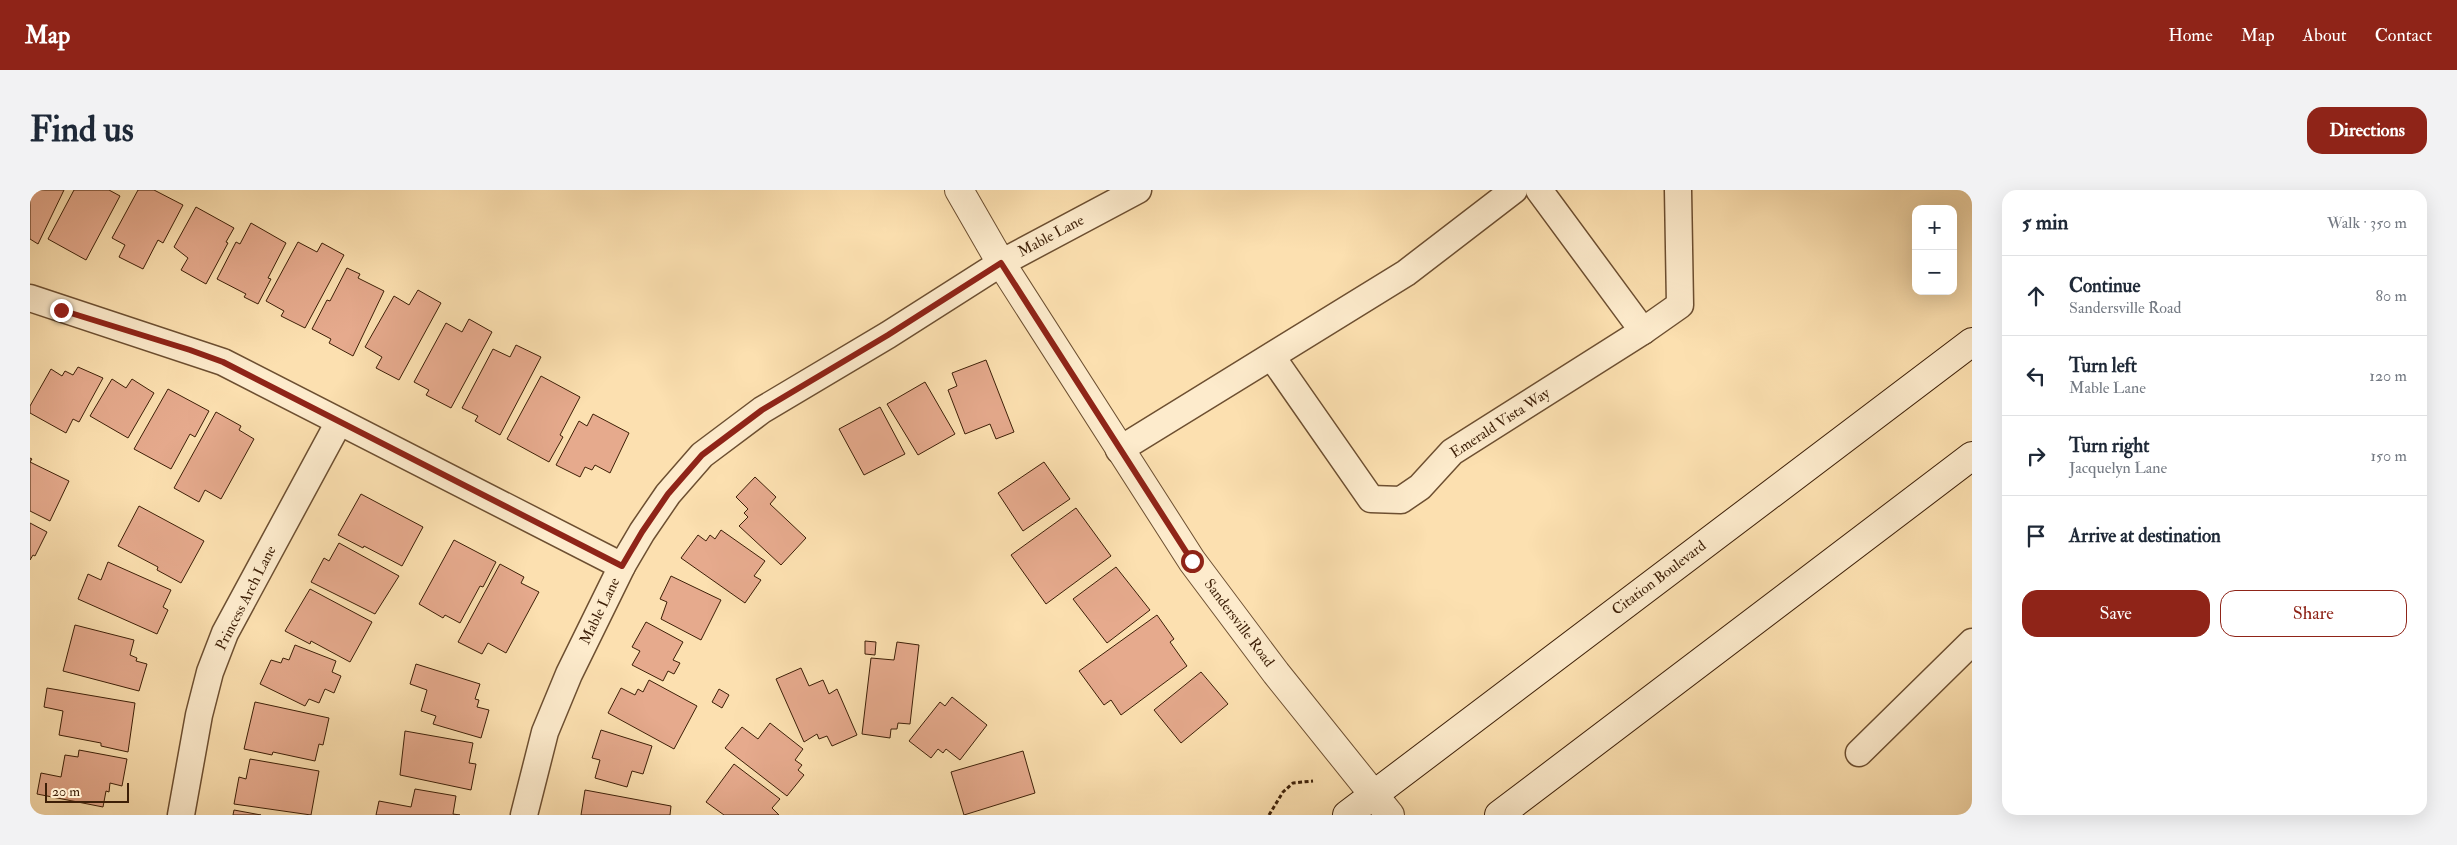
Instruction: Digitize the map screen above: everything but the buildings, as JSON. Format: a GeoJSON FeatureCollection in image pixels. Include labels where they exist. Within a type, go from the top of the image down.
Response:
{"type":"FeatureCollection","features":[{"type":"Feature","properties":{"kind":"main road","name":"Sandersville Road"},"geometry":{"type":"LineString","coordinates":[[960,190],[1001,263],[1119,450],[1192,561],[1276,673],[1390,815]]}},
{"type":"Feature","properties":{"kind":"main road","name":"Citation Boulevard"},"geometry":{"type":"LineString","coordinates":[[1347,815],[1972,342]]}},
{"type":"Feature","properties":{"kind":"main road"},"geometry":{"type":"LineString","coordinates":[[1499,815],[1972,456]]}},
{"type":"Feature","properties":{"kind":"street","name":"Mable Lane"},"geometry":{"type":"LineString","coordinates":[[524,815],[545,732],[569,674],[622,566],[668,494],[702,455],[762,410],[888,335],[1001,263],[1138,190]]}},
{"type":"Feature","properties":{"kind":"street"},"geometry":{"type":"LineString","coordinates":[[1119,450],[1406,273],[1514,190]]}},
{"type":"Feature","properties":{"kind":"street"},"geometry":{"type":"LineString","coordinates":[[1539,190],[1643,331]]}},
{"type":"Feature","properties":{"kind":"street","name":"Emerald Vista Way"},"geometry":{"type":"LineString","coordinates":[[1272,357],[1371,499],[1401,500],[1420,487],[1452,452],[1643,331],[1680,305],[1678,190]]}},
{"type":"Feature","properties":{"kind":"street"},"geometry":{"type":"LineString","coordinates":[[30,298],[223,362],[622,566]]}},
{"type":"Feature","properties":{"kind":"street","name":"Princess Arch Lane"},"geometry":{"type":"LineString","coordinates":[[181,815],[199,715],[210,672],[225,634],[338,422]]}},
{"type":"Feature","properties":{"kind":"street"},"geometry":{"type":"LineString","coordinates":[[1859,753],[1972,642]]}},
{"type":"Feature","properties":{"kind":"path"},"geometry":{"type":"LineString","coordinates":[[1268,815],[1283,792],[1292,783],[1313,780]]}},
{"type":"Feature","properties":{"kind":"route"},"geometry":{"type":"LineString","coordinates":[[61,310],[223,362],[622,566],[668,494],[702,455],[762,410],[888,335],[1001,263],[1119,450],[1192,561]]}}]}
